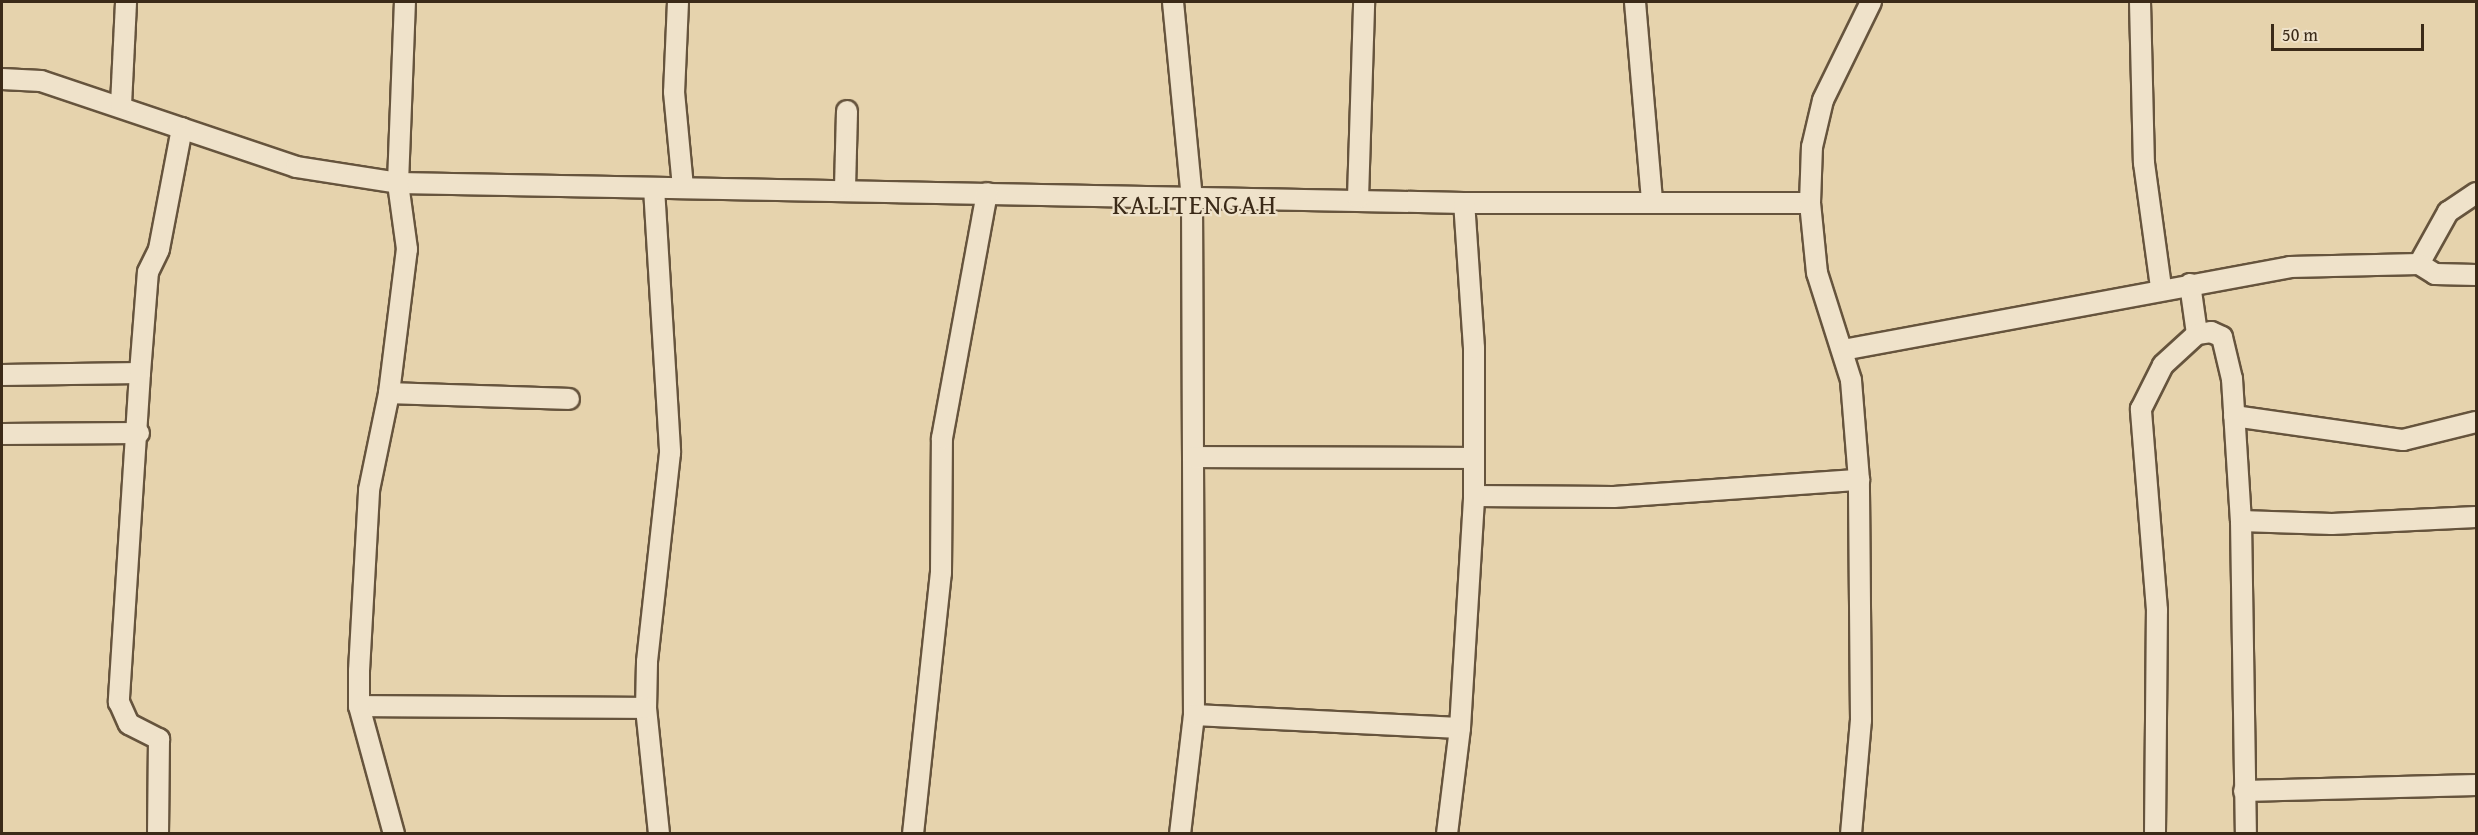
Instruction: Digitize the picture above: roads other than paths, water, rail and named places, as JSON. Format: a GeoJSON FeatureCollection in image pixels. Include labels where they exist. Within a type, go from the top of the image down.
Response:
{"type":"FeatureCollection","features":[{"type":"Feature","properties":{"kind":"street"},"geometry":{"type":"LineString","coordinates":[[120,105],[126,2]]}},
{"type":"Feature","properties":{"kind":"street"},"geometry":{"type":"LineString","coordinates":[[394,834],[359,706],[369,490],[389,393],[407,249],[399,183],[405,2]]}},
{"type":"Feature","properties":{"kind":"street"},"geometry":{"type":"LineString","coordinates":[[678,2],[674,92],[683,188]]}},
{"type":"Feature","properties":{"kind":"street"},"geometry":{"type":"LineString","coordinates":[[1173,2],[1192,198],[1194,716],[1180,834]]}},
{"type":"Feature","properties":{"kind":"street"},"geometry":{"type":"LineString","coordinates":[[1358,198],[1364,2]]}},
{"type":"Feature","properties":{"kind":"street"},"geometry":{"type":"LineString","coordinates":[[1635,2],[1652,201]]}},
{"type":"Feature","properties":{"kind":"street"},"geometry":{"type":"LineString","coordinates":[[1851,834],[1861,720],[1859,480],[1851,380],[1817,273],[1810,203],[1812,147],[1823,100],[1871,2]]}},
{"type":"Feature","properties":{"kind":"street"},"geometry":{"type":"LineString","coordinates":[[2140,2],[2144,164],[2161,287]]}},
{"type":"Feature","properties":{"kind":"street"},"geometry":{"type":"LineString","coordinates":[[2,79],[41,81],[335,177],[399,183],[654,188],[845,188],[1192,198],[1358,198],[1464,203],[1652,201],[1810,203]]}},
{"type":"Feature","properties":{"kind":"street"},"geometry":{"type":"LineString","coordinates":[[845,188],[847,111]]}},
{"type":"Feature","properties":{"kind":"street"},"geometry":{"type":"LineString","coordinates":[[158,834],[159,739],[129,724],[119,702],[139,433],[140,373],[148,272],[159,249],[182,128]]}},
{"type":"Feature","properties":{"kind":"street"},"geometry":{"type":"LineString","coordinates":[[654,188],[670,453],[649,614],[646,708],[659,834]]}},
{"type":"Feature","properties":{"kind":"street"},"geometry":{"type":"LineString","coordinates":[[912,834],[940,573],[942,438],[987,193]]}},
{"type":"Feature","properties":{"kind":"street"},"geometry":{"type":"LineString","coordinates":[[2419,264],[2448,212],[2476,193]]}},
{"type":"Feature","properties":{"kind":"street"},"geometry":{"type":"LineString","coordinates":[[1447,834],[1460,728],[1474,496],[1464,203]]}},
{"type":"Feature","properties":{"kind":"street"},"geometry":{"type":"LineString","coordinates":[[1843,350],[2161,287],[2290,267],[2419,264],[2454,278],[2476,275]]}},
{"type":"Feature","properties":{"kind":"street"},"geometry":{"type":"LineString","coordinates":[[2190,284],[2197,334]]}},
{"type":"Feature","properties":{"kind":"street"},"geometry":{"type":"LineString","coordinates":[[2155,834],[2157,610],[2141,409],[2163,364],[2197,334],[2222,337],[2232,379],[2241,521],[2246,834]]}},
{"type":"Feature","properties":{"kind":"street"},"geometry":{"type":"LineString","coordinates":[[2,375],[140,373]]}},
{"type":"Feature","properties":{"kind":"street"},"geometry":{"type":"LineString","coordinates":[[389,393],[569,399]]}},
{"type":"Feature","properties":{"kind":"street"},"geometry":{"type":"LineString","coordinates":[[2234,416],[2403,440],[2476,422]]}},
{"type":"Feature","properties":{"kind":"street"},"geometry":{"type":"LineString","coordinates":[[2,434],[139,433]]}},
{"type":"Feature","properties":{"kind":"street"},"geometry":{"type":"LineString","coordinates":[[1193,457],[1474,458]]}},
{"type":"Feature","properties":{"kind":"street"},"geometry":{"type":"LineString","coordinates":[[1474,496],[1614,497],[1859,480]]}},
{"type":"Feature","properties":{"kind":"street"},"geometry":{"type":"LineString","coordinates":[[2241,521],[2332,524],[2476,517]]}},
{"type":"Feature","properties":{"kind":"street"},"geometry":{"type":"LineString","coordinates":[[359,706],[646,708]]}},
{"type":"Feature","properties":{"kind":"street"},"geometry":{"type":"LineString","coordinates":[[1194,716],[1460,728]]}},
{"type":"Feature","properties":{"kind":"street"},"geometry":{"type":"LineString","coordinates":[[2244,791],[2476,785]]}},
{"type":"Feature","properties":{"kind":"district","name":"KALITENGAH"},"geometry":{"type":"Point","coordinates":[1195,205]}}]}
